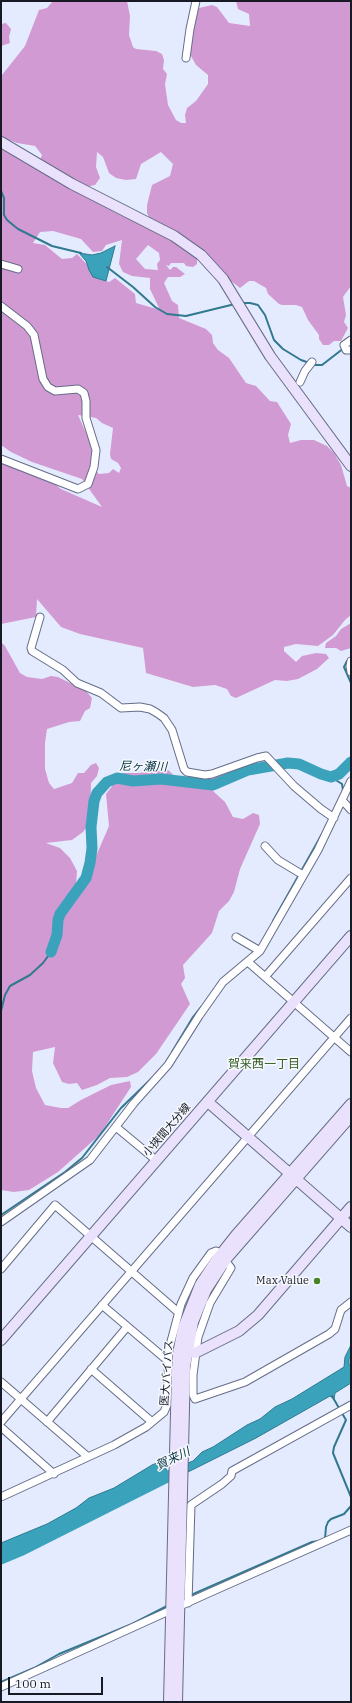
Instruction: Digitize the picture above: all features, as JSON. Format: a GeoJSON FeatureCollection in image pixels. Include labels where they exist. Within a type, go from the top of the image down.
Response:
{"type":"FeatureCollection","features":[{"type":"Feature","properties":{"kind":"main road"},"geometry":{"type":"LineString","coordinates":[[1,142],[72,184],[174,236],[192,247],[206,259],[228,287],[259,340],[274,362],[351,466]]}},
{"type":"Feature","properties":{"kind":"main road","name":"小挾間大分線"},"geometry":{"type":"LineString","coordinates":[[1,1340],[351,936]]}},
{"type":"Feature","properties":{"kind":"main road"},"geometry":{"type":"LineString","coordinates":[[208,1102],[351,1227]]}},
{"type":"Feature","properties":{"kind":"main road","name":"医大バイパス"},"geometry":{"type":"LineString","coordinates":[[177,1702],[178,1354],[187,1316],[195,1295],[206,1276],[222,1261],[351,1104]]}},
{"type":"Feature","properties":{"kind":"main road","name":"医大バイパス"},"geometry":{"type":"LineString","coordinates":[[293,1176],[351,1116]]}},
{"type":"Feature","properties":{"kind":"main road"},"geometry":{"type":"LineString","coordinates":[[195,1353],[239,1331],[258,1315],[351,1207]]}},
{"type":"Feature","properties":{"kind":"main road"},"geometry":{"type":"LineString","coordinates":[[177,1603],[186,1353],[196,1312],[222,1261]]}},
{"type":"Feature","properties":{"kind":"main road","name":"医大バイパス"},"geometry":{"type":"LineString","coordinates":[[170,1702],[177,1603]]}},
{"type":"Feature","properties":{"kind":"street"},"geometry":{"type":"LineString","coordinates":[[186,58],[196,1]]}},
{"type":"Feature","properties":{"kind":"street"},"geometry":{"type":"LineString","coordinates":[[1,264],[18,269]]}},
{"type":"Feature","properties":{"kind":"street"},"geometry":{"type":"LineString","coordinates":[[1,306],[27,326],[34,335],[43,379],[48,387],[55,391],[78,389],[84,393],[86,401],[86,418],[96,450],[94,466],[88,484],[78,489],[1,459]]}},
{"type":"Feature","properties":{"kind":"street"},"geometry":{"type":"LineString","coordinates":[[347,348],[351,340]]}},
{"type":"Feature","properties":{"kind":"street"},"geometry":{"type":"LineString","coordinates":[[300,382],[305,371],[312,362]]}},
{"type":"Feature","properties":{"kind":"street"},"geometry":{"type":"LineString","coordinates":[[40,617],[31,648],[32,651],[63,670],[77,683],[101,693],[121,708],[140,707],[150,709],[164,718],[172,730],[184,769],[187,772],[205,775],[212,774],[266,756],[300,792],[334,818]]}},
{"type":"Feature","properties":{"kind":"street"},"geometry":{"type":"LineString","coordinates":[[351,660],[351,672]]}},
{"type":"Feature","properties":{"kind":"street"},"geometry":{"type":"LineString","coordinates":[[1,1222],[90,1160],[134,1103],[168,1066],[199,1016],[223,982],[260,951],[318,850],[350,783]]}},
{"type":"Feature","properties":{"kind":"street"},"geometry":{"type":"LineString","coordinates":[[344,796],[351,810]]}},
{"type":"Feature","properties":{"kind":"street"},"geometry":{"type":"LineString","coordinates":[[265,846],[278,860],[303,875]]}},
{"type":"Feature","properties":{"kind":"street"},"geometry":{"type":"LineString","coordinates":[[265,977],[351,878]]}},
{"type":"Feature","properties":{"kind":"street"},"geometry":{"type":"LineString","coordinates":[[236,937],[260,951]]}},
{"type":"Feature","properties":{"kind":"street"},"geometry":{"type":"LineString","coordinates":[[248,962],[351,1052]]}},
{"type":"Feature","properties":{"kind":"street"},"geometry":{"type":"LineString","coordinates":[[1,1422],[247,1136],[351,1018]]}},
{"type":"Feature","properties":{"kind":"street"},"geometry":{"type":"LineString","coordinates":[[116,1127],[156,1161]]}},
{"type":"Feature","properties":{"kind":"street"},"geometry":{"type":"LineString","coordinates":[[1,1269],[55,1205],[178,1312]]}},
{"type":"Feature","properties":{"kind":"street"},"geometry":{"type":"LineString","coordinates":[[1,1497],[54,1474],[133,1434],[152,1422],[164,1412],[167,1405],[168,1362],[172,1335],[178,1312],[189,1285],[212,1252],[216,1251],[222,1261],[231,1268],[210,1303],[198,1337],[195,1353],[192,1391],[193,1397],[198,1399],[227,1387],[245,1382],[329,1334],[335,1329],[341,1310],[351,1302]]}},
{"type":"Feature","properties":{"kind":"street"},"geometry":{"type":"LineString","coordinates":[[102,1306],[168,1362]]}},
{"type":"Feature","properties":{"kind":"street"},"geometry":{"type":"LineString","coordinates":[[47,1422],[127,1327]]}},
{"type":"Feature","properties":{"kind":"street"},"geometry":{"type":"LineString","coordinates":[[91,1370],[152,1422]]}},
{"type":"Feature","properties":{"kind":"street"},"geometry":{"type":"LineString","coordinates":[[1,1382],[88,1457]]}},
{"type":"Feature","properties":{"kind":"street"},"geometry":{"type":"LineString","coordinates":[[177,1603],[191,1505],[222,1484],[231,1476],[232,1471],[351,1405]]}},
{"type":"Feature","properties":{"kind":"street"},"geometry":{"type":"LineString","coordinates":[[1,1427],[54,1474]]}},
{"type":"Feature","properties":{"kind":"street"},"geometry":{"type":"LineString","coordinates":[[1,1688],[177,1603],[351,1530]]}},
{"type":"Feature","properties":{"kind":"shaded area"},"geometry":{"type":"Polygon","coordinates":[[[53,1],[127,1],[130,16],[129,35],[133,47],[136,49],[156,51],[162,54],[164,60],[163,69],[167,74],[165,84],[168,105],[176,120],[181,123],[186,123],[185,115],[187,108],[196,101],[208,84],[208,75],[196,65],[191,56],[191,37],[199,8],[212,5],[217,7],[229,23],[250,26],[249,14],[238,9],[236,1],[351,1],[351,286],[343,297],[346,315],[344,322],[348,328],[341,341],[334,341],[329,345],[323,345],[319,339],[319,335],[308,320],[302,307],[296,305],[279,304],[268,294],[266,288],[254,281],[249,281],[240,288],[223,275],[197,249],[197,245],[150,219],[147,213],[147,205],[152,185],[170,176],[173,164],[161,152],[141,164],[136,179],[126,180],[116,178],[109,173],[103,157],[97,152],[96,167],[100,178],[95,185],[86,187],[81,191],[91,199],[106,204],[114,212],[127,218],[145,221],[197,255],[197,264],[193,267],[186,266],[184,263],[171,263],[169,266],[166,265],[170,270],[173,267],[176,267],[185,274],[180,277],[168,277],[164,283],[172,301],[178,305],[179,318],[206,329],[212,335],[213,343],[218,350],[229,358],[246,383],[256,386],[270,401],[277,402],[291,424],[288,435],[290,443],[301,440],[314,440],[327,446],[334,453],[341,465],[347,486],[351,488],[351,615],[333,635],[318,646],[296,644],[284,647],[284,651],[296,662],[302,656],[316,653],[326,654],[329,658],[317,669],[298,679],[287,681],[275,680],[236,698],[231,696],[227,689],[215,685],[193,687],[146,673],[143,648],[80,634],[61,627],[37,599],[36,617],[1,624],[1,463],[11,465],[48,479],[61,489],[102,507],[82,479],[32,462],[11,452],[1,445],[1,146],[8,148],[9,154],[20,155],[39,163],[42,155],[35,146],[17,143],[1,137],[1,74],[2,75],[25,46],[39,10],[47,8],[53,1]],[[53,231],[40,232],[33,243],[45,245],[62,259],[72,258],[77,254],[101,279],[109,282],[115,278],[135,294],[136,303],[160,310],[150,289],[150,278],[132,276],[123,272],[119,264],[122,240],[106,245],[102,251],[93,252],[81,239],[53,231]],[[148,245],[136,259],[145,269],[158,270],[157,264],[160,260],[159,253],[148,245]],[[78,415],[92,446],[92,467],[99,474],[109,473],[113,469],[119,473],[121,468],[118,463],[111,459],[110,454],[113,428],[102,423],[96,418],[78,415]]]}},
{"type":"Feature","properties":{"kind":"shaded area"},"geometry":{"type":"Polygon","coordinates":[[[6,23],[11,29],[9,37],[10,43],[1,46],[1,24],[6,23]]]}},
{"type":"Feature","properties":{"kind":"shaded area"},"geometry":{"type":"Polygon","coordinates":[[[351,623],[351,648],[341,651],[336,648],[325,648],[326,643],[336,636],[341,629],[351,623]]]}},
{"type":"Feature","properties":{"kind":"shaded area"},"geometry":{"type":"Polygon","coordinates":[[[1,642],[5,646],[20,673],[27,677],[42,679],[51,676],[58,677],[86,691],[92,698],[90,708],[85,711],[80,721],[69,722],[47,729],[45,743],[45,769],[49,783],[54,789],[72,783],[78,773],[84,773],[91,765],[96,763],[99,768],[97,776],[91,783],[90,823],[83,832],[72,840],[46,843],[60,848],[70,858],[77,871],[76,885],[84,877],[96,856],[109,826],[106,794],[122,773],[139,773],[166,768],[184,785],[218,774],[225,775],[213,791],[225,802],[233,817],[243,819],[253,813],[259,815],[260,824],[240,869],[234,892],[229,901],[219,911],[212,933],[183,965],[185,978],[181,984],[190,1004],[156,1054],[138,1072],[127,1077],[110,1078],[97,1085],[82,1090],[77,1083],[69,1084],[62,1082],[53,1063],[55,1047],[33,1052],[32,1071],[36,1088],[45,1105],[68,1108],[111,1085],[130,1081],[131,1087],[101,1133],[94,1140],[58,1172],[29,1190],[14,1192],[1,1190],[1,642]]]}},
{"type":"Feature","properties":{"kind":"water"},"geometry":{"type":"Polygon","coordinates":[[[115,246],[106,281],[93,277],[86,261],[79,253],[92,255],[101,253],[115,246]]]}},
{"type":"Feature","properties":{"kind":"water"},"geometry":{"type":"Polygon","coordinates":[[[351,1345],[349,1365],[351,1365],[351,1383],[335,1393],[334,1399],[330,1396],[256,1438],[188,1472],[188,1463],[193,1461],[202,1452],[213,1447],[247,1425],[260,1419],[275,1407],[292,1399],[344,1367],[345,1357],[351,1345]]]}},
{"type":"Feature","properties":{"kind":"water"},"geometry":{"type":"Polygon","coordinates":[[[159,1462],[168,1472],[167,1479],[117,1501],[115,1500],[110,1502],[59,1530],[1,1556],[1,1543],[47,1524],[76,1508],[89,1498],[114,1488],[159,1462]]]}},
{"type":"Feature","properties":{"kind":"waterway"},"geometry":{"type":"LineString","coordinates":[[1,191],[4,198],[4,215],[7,220],[18,229],[52,246],[81,253]]}},
{"type":"Feature","properties":{"kind":"waterway"},"geometry":{"type":"LineString","coordinates":[[107,267],[133,287],[155,307],[167,314],[186,316],[235,304]]}},
{"type":"Feature","properties":{"kind":"waterway"},"geometry":{"type":"LineString","coordinates":[[241,303],[258,305],[265,315],[274,340],[283,349],[301,360],[315,365],[322,365],[344,348]]}},
{"type":"Feature","properties":{"kind":"waterway"},"geometry":{"type":"LineString","coordinates":[[347,661],[344,667],[351,683]]}},
{"type":"Feature","properties":{"kind":"waterway","name":"尼ヶ瀬川"},"geometry":{"type":"LineString","coordinates":[[51,952],[57,935],[60,914],[86,878],[92,848],[91,827],[94,801],[97,793],[107,782],[117,778],[133,781],[161,779],[213,785],[248,770],[288,763],[299,764],[331,777],[339,774],[351,762]]}},
{"type":"Feature","properties":{"kind":"waterway"},"geometry":{"type":"LineString","coordinates":[[331,777],[342,784],[343,790]]}},
{"type":"Feature","properties":{"kind":"waterway"},"geometry":{"type":"LineString","coordinates":[[273,921],[322,834]]}},
{"type":"Feature","properties":{"kind":"waterway"},"geometry":{"type":"LineString","coordinates":[[1,1011],[5,995],[10,986],[30,975],[43,963],[51,952]]}},
{"type":"Feature","properties":{"kind":"waterway"},"geometry":{"type":"LineString","coordinates":[[211,994],[220,981]]}},
{"type":"Feature","properties":{"kind":"waterway"},"geometry":{"type":"LineString","coordinates":[[172,1052],[193,1017],[201,1007]]}},
{"type":"Feature","properties":{"kind":"waterway"},"geometry":{"type":"LineString","coordinates":[[1,1215],[65,1172],[82,1158],[121,1108],[153,1077]]}},
{"type":"Feature","properties":{"kind":"waterway"},"geometry":{"type":"LineString","coordinates":[[332,1396],[346,1420],[334,1447],[333,1453],[351,1497]]}},
{"type":"Feature","properties":{"kind":"waterway","name":"賀来川"},"geometry":{"type":"LineString","coordinates":[[1,1559],[20,1551],[183,1469]]}},
{"type":"Feature","properties":{"kind":"waterway"},"geometry":{"type":"LineString","coordinates":[[325,1539],[328,1522],[331,1519],[344,1514],[351,1506]]}},
{"type":"Feature","properties":{"kind":"waterway"},"geometry":{"type":"LineString","coordinates":[[182,1599],[312,1542],[319,1541]]}},
{"type":"Feature","properties":{"kind":"waterway"},"geometry":{"type":"LineString","coordinates":[[1,1682],[34,1668],[59,1654],[132,1624],[167,1606]]}},
{"type":"Feature","properties":{"kind":"place","name":"Max Value"},"geometry":{"type":"Point","coordinates":[317,1281]}},
{"type":"Feature","properties":{"kind":"district","name":"賀来西一丁目"},"geometry":{"type":"Point","coordinates":[264,1065]}}]}
